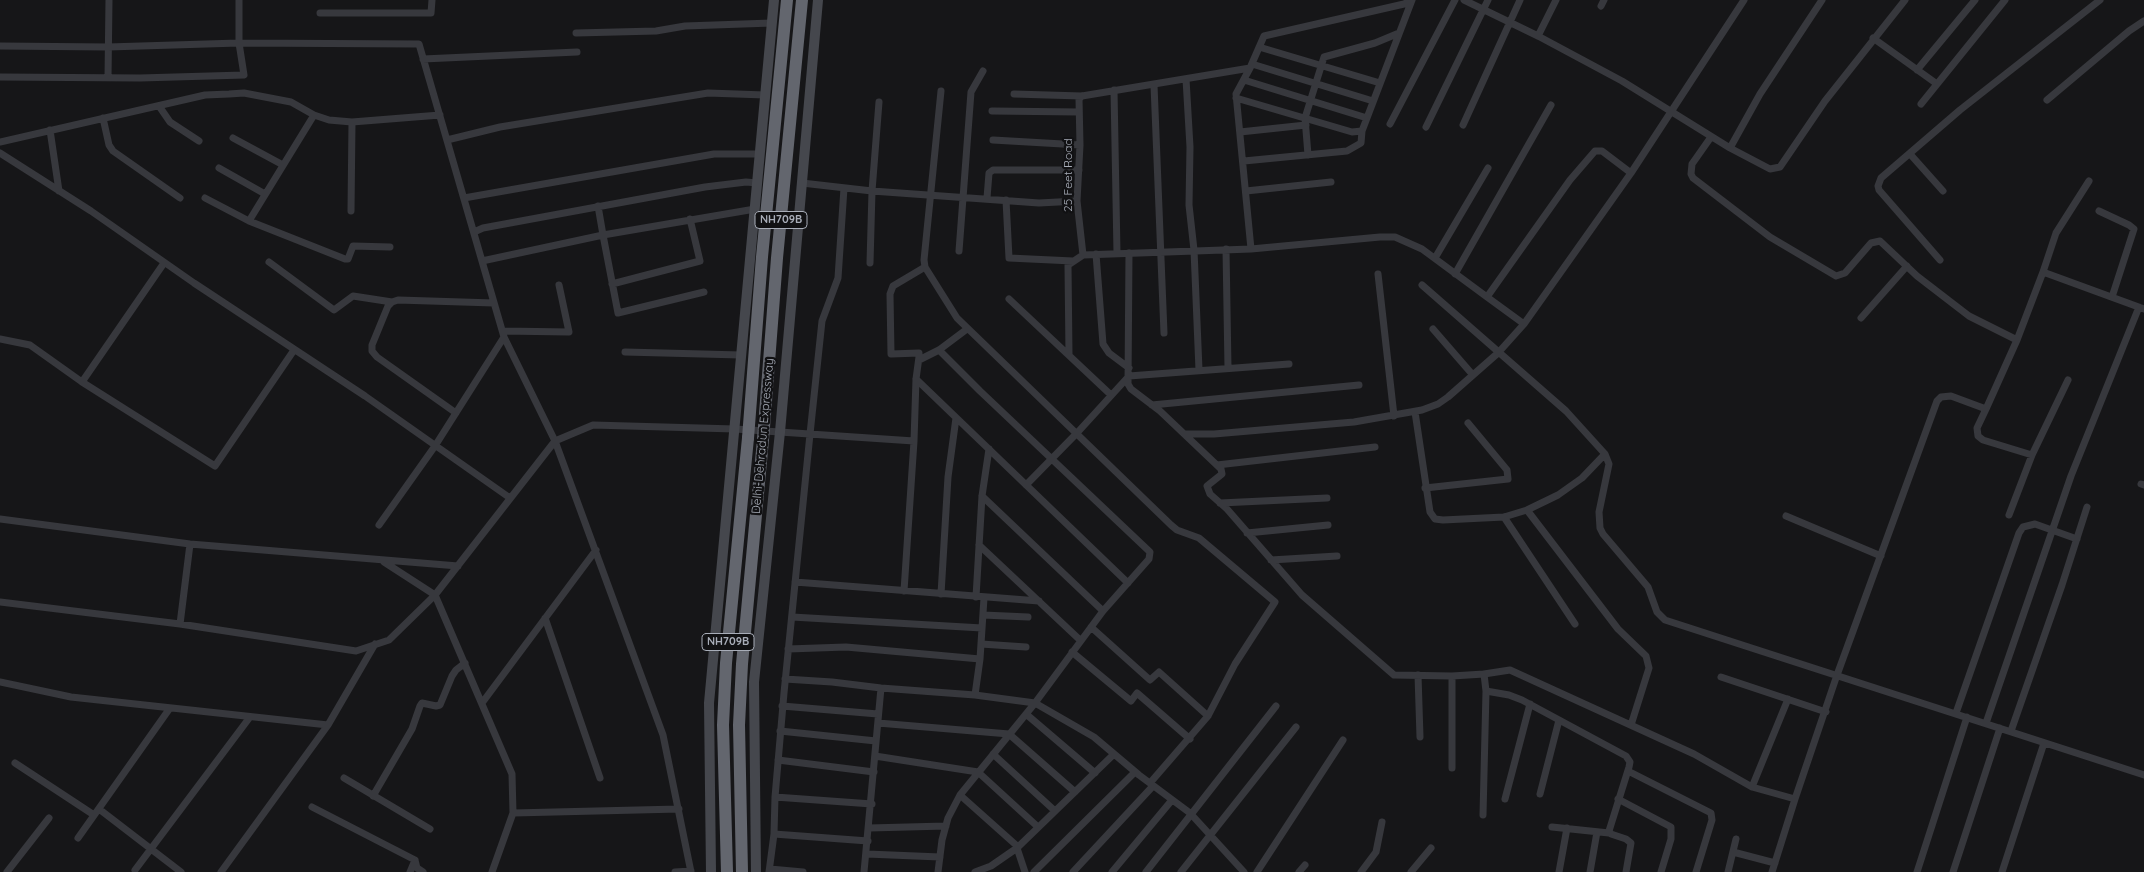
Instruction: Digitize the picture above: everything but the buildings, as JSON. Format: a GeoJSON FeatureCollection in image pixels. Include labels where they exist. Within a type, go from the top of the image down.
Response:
{"type":"FeatureCollection","features":[{"type":"Feature","properties":{"kind":"highway","name":"Delhi-Dehradun Expressway"},"geometry":{"type":"LineString","coordinates":[[727,872],[724,725],[726,663],[787,0]]}},
{"type":"Feature","properties":{"kind":"highway","name":"Delhi-Dehradun Expressway"},"geometry":{"type":"LineString","coordinates":[[742,872],[739,725],[742,664],[802,0]]}},
{"type":"Feature","properties":{"kind":"street"},"geometry":{"type":"LineString","coordinates":[[108,78],[109,0]]}},
{"type":"Feature","properties":{"kind":"street"},"geometry":{"type":"LineString","coordinates":[[0,77],[108,78],[244,75],[239,43],[240,0]]}},
{"type":"Feature","properties":{"kind":"street"},"geometry":{"type":"LineString","coordinates":[[320,13],[431,13],[432,0]]}},
{"type":"Feature","properties":{"kind":"street"},"geometry":{"type":"LineString","coordinates":[[711,872],[709,703],[774,0]]}},
{"type":"Feature","properties":{"kind":"street"},"geometry":{"type":"LineString","coordinates":[[756,872],[754,682],[780,432],[818,0]]}},
{"type":"Feature","properties":{"kind":"street"},"geometry":{"type":"LineString","coordinates":[[1244,161],[1354,149],[1361,143],[1362,132],[1373,101],[1412,0]]}},
{"type":"Feature","properties":{"kind":"street"},"geometry":{"type":"LineString","coordinates":[[1251,249],[1244,161],[1236,94],[1264,36],[1343,19],[1404,4],[1412,0]]}},
{"type":"Feature","properties":{"kind":"street"},"geometry":{"type":"LineString","coordinates":[[1390,124],[1455,0]]}},
{"type":"Feature","properties":{"kind":"street"},"geometry":{"type":"LineString","coordinates":[[1464,0],[1538,36],[1622,81],[1730,148],[1766,168],[1775,169],[1780,167],[1825,101],[1905,0]]}},
{"type":"Feature","properties":{"kind":"street"},"geometry":{"type":"LineString","coordinates":[[1426,127],[1488,0]]}},
{"type":"Feature","properties":{"kind":"street"},"geometry":{"type":"LineString","coordinates":[[1463,125],[1520,0]]}},
{"type":"Feature","properties":{"kind":"street"},"geometry":{"type":"LineString","coordinates":[[1538,36],[1556,0]]}},
{"type":"Feature","properties":{"kind":"street"},"geometry":{"type":"LineString","coordinates":[[1184,434],[1214,434],[1328,424],[1394,416],[1415,412],[1438,404],[1498,353],[1524,324],[1631,173],[1744,0]]}},
{"type":"Feature","properties":{"kind":"street"},"geometry":{"type":"LineString","coordinates":[[1730,148],[1760,94],[1822,0]]}},
{"type":"Feature","properties":{"kind":"street"},"geometry":{"type":"LineString","coordinates":[[1917,70],[1974,0]]}},
{"type":"Feature","properties":{"kind":"street"},"geometry":{"type":"LineString","coordinates":[[1921,104],[2005,0]]}},
{"type":"Feature","properties":{"kind":"street"},"geometry":{"type":"LineString","coordinates":[[1940,260],[1879,190],[1878,186],[1881,178],[1960,110],[2096,1]]}},
{"type":"Feature","properties":{"kind":"street"},"geometry":{"type":"LineString","coordinates":[[2048,100],[2129,31],[2144,21]]}},
{"type":"Feature","properties":{"kind":"street"},"geometry":{"type":"LineString","coordinates":[[576,33],[656,31],[686,26],[772,23]]}},
{"type":"Feature","properties":{"kind":"street"},"geometry":{"type":"LineString","coordinates":[[1308,155],[1306,121],[1322,60],[1327,55],[1375,43],[1399,33]]}},
{"type":"Feature","properties":{"kind":"street"},"geometry":{"type":"LineString","coordinates":[[1873,38],[1937,84]]}},
{"type":"Feature","properties":{"kind":"street"},"geometry":{"type":"LineString","coordinates":[[0,46],[108,47],[239,43],[419,44],[504,334],[554,441],[663,735],[691,871],[675,872]]}},
{"type":"Feature","properties":{"kind":"street"},"geometry":{"type":"LineString","coordinates":[[1259,47],[1380,83]]}},
{"type":"Feature","properties":{"kind":"street"},"geometry":{"type":"LineString","coordinates":[[423,59],[577,52]]}},
{"type":"Feature","properties":{"kind":"street"},"geometry":{"type":"LineString","coordinates":[[1014,94],[1082,96],[1154,85],[1251,66],[1316,83],[1373,101]]}},
{"type":"Feature","properties":{"kind":"street"},"geometry":{"type":"LineString","coordinates":[[959,251],[971,92],[982,71]]}},
{"type":"Feature","properties":{"kind":"street"},"geometry":{"type":"LineString","coordinates":[[1186,79],[1190,147],[1189,205],[1194,250],[1199,370]]}},
{"type":"Feature","properties":{"kind":"street"},"geometry":{"type":"LineString","coordinates":[[1244,80],[1367,118]]}},
{"type":"Feature","properties":{"kind":"street"},"geometry":{"type":"LineString","coordinates":[[1154,85],[1164,333]]}},
{"type":"Feature","properties":{"kind":"street"},"geometry":{"type":"LineString","coordinates":[[1114,90],[1117,253]]}},
{"type":"Feature","properties":{"kind":"street"},"geometry":{"type":"LineString","coordinates":[[941,91],[924,260],[925,267],[957,318],[1171,525],[1177,530],[1199,538],[1275,602],[1235,664],[1208,716],[1152,785],[1073,872]]}},
{"type":"Feature","properties":{"kind":"street"},"geometry":{"type":"LineString","coordinates":[[0,142],[205,96],[244,93],[291,102],[322,119],[352,122],[440,115]]}},
{"type":"Feature","properties":{"kind":"street"},"geometry":{"type":"LineString","coordinates":[[447,140],[500,127],[708,93],[765,94]]}},
{"type":"Feature","properties":{"kind":"street","name":"25 Feet Road"},"geometry":{"type":"LineString","coordinates":[[1082,96],[1079,99],[1078,201],[1084,255]]}},
{"type":"Feature","properties":{"kind":"street"},"geometry":{"type":"LineString","coordinates":[[1236,98],[1306,121],[1352,132],[1362,132]]}},
{"type":"Feature","properties":{"kind":"street"},"geometry":{"type":"LineString","coordinates":[[870,263],[872,191],[879,102]]}},
{"type":"Feature","properties":{"kind":"street"},"geometry":{"type":"LineString","coordinates":[[1455,274],[1551,105]]}},
{"type":"Feature","properties":{"kind":"street"},"geometry":{"type":"LineString","coordinates":[[159,106],[170,122],[199,141]]}},
{"type":"Feature","properties":{"kind":"street"},"geometry":{"type":"LineString","coordinates":[[992,111],[1079,112]]}},
{"type":"Feature","properties":{"kind":"street"},"geometry":{"type":"LineString","coordinates":[[249,222],[264,194],[314,116]]}},
{"type":"Feature","properties":{"kind":"street"},"geometry":{"type":"LineString","coordinates":[[103,118],[109,145],[113,151],[180,198]]}},
{"type":"Feature","properties":{"kind":"street"},"geometry":{"type":"LineString","coordinates":[[1240,132],[1306,121]]}},
{"type":"Feature","properties":{"kind":"street"},"geometry":{"type":"LineString","coordinates":[[351,211],[352,122]]}},
{"type":"Feature","properties":{"kind":"street"},"geometry":{"type":"LineString","coordinates":[[50,130],[60,191]]}},
{"type":"Feature","properties":{"kind":"street"},"geometry":{"type":"LineString","coordinates":[[1712,137],[1692,164],[1692,178],[1770,237],[1836,276],[1845,273],[1871,243],[1876,241],[1885,244],[1907,266],[1969,316],[2017,340]]}},
{"type":"Feature","properties":{"kind":"street"},"geometry":{"type":"LineString","coordinates":[[234,138],[283,165]]}},
{"type":"Feature","properties":{"kind":"street"},"geometry":{"type":"LineString","coordinates":[[994,140],[1080,145]]}},
{"type":"Feature","properties":{"kind":"street"},"geometry":{"type":"LineString","coordinates":[[1487,296],[1570,180],[1595,152],[1602,151],[1631,173]]}},
{"type":"Feature","properties":{"kind":"street"},"geometry":{"type":"LineString","coordinates":[[0,153],[60,191],[510,498]]}},
{"type":"Feature","properties":{"kind":"street"},"geometry":{"type":"LineString","coordinates":[[464,198],[714,154],[760,154]]}},
{"type":"Feature","properties":{"kind":"street"},"geometry":{"type":"LineString","coordinates":[[1910,154],[1943,191]]}},
{"type":"Feature","properties":{"kind":"street"},"geometry":{"type":"LineString","coordinates":[[219,168],[264,194]]}},
{"type":"Feature","properties":{"kind":"street"},"geometry":{"type":"LineString","coordinates":[[1435,258],[1488,168]]}},
{"type":"Feature","properties":{"kind":"street"},"geometry":{"type":"LineString","coordinates":[[987,198],[990,171],[1079,170]]}},
{"type":"Feature","properties":{"kind":"street"},"geometry":{"type":"LineString","coordinates":[[2032,455],[1983,440],[1978,436],[1977,428],[2017,340],[2056,233],[2089,181]]}},
{"type":"Feature","properties":{"kind":"street"},"geometry":{"type":"LineString","coordinates":[[474,232],[484,228],[705,187],[746,182],[757,183]]}},
{"type":"Feature","properties":{"kind":"street"},"geometry":{"type":"LineString","coordinates":[[1246,190],[1331,182]]}},
{"type":"Feature","properties":{"kind":"street"},"geometry":{"type":"LineString","coordinates":[[802,183],[872,191],[1006,200],[1039,202],[1078,201]]}},
{"type":"Feature","properties":{"kind":"street"},"geometry":{"type":"LineString","coordinates":[[803,872],[770,871],[782,706],[822,321],[838,278],[844,188]]}},
{"type":"Feature","properties":{"kind":"street"},"geometry":{"type":"LineString","coordinates":[[206,198],[249,222],[346,260],[353,246],[390,247]]}},
{"type":"Feature","properties":{"kind":"street"},"geometry":{"type":"LineString","coordinates":[[1006,200],[1009,258],[1073,261]]}},
{"type":"Feature","properties":{"kind":"street"},"geometry":{"type":"LineString","coordinates":[[598,206],[618,314],[704,292]]}},
{"type":"Feature","properties":{"kind":"street"},"geometry":{"type":"LineString","coordinates":[[482,261],[603,235],[755,209]]}},
{"type":"Feature","properties":{"kind":"street"},"geometry":{"type":"LineString","coordinates":[[2099,211],[2134,229],[2112,297]]}},
{"type":"Feature","properties":{"kind":"street"},"geometry":{"type":"LineString","coordinates":[[612,284],[700,261],[690,219]]}},
{"type":"Feature","properties":{"kind":"street"},"geometry":{"type":"LineString","coordinates":[[1069,355],[1068,265],[1084,255],[1096,254],[1251,249],[1380,236],[1395,237],[1422,249],[1524,324]]}},
{"type":"Feature","properties":{"kind":"street"},"geometry":{"type":"LineString","coordinates":[[1226,250],[1228,368]]}},
{"type":"Feature","properties":{"kind":"street"},"geometry":{"type":"LineString","coordinates":[[1129,253],[1128,384],[1131,389],[1152,405],[1217,465],[1222,474],[1207,486],[1210,494],[1248,533],[1302,595],[1389,671],[1396,676],[1452,676],[1510,670],[1694,754],[1752,787],[1795,799]]}},
{"type":"Feature","properties":{"kind":"street"},"geometry":{"type":"LineString","coordinates":[[1096,254],[1103,344],[1109,354],[1129,372],[1289,364]]}},
{"type":"Feature","properties":{"kind":"street"},"geometry":{"type":"LineString","coordinates":[[269,262],[334,310],[353,296],[392,302],[398,300],[494,303]]}},
{"type":"Feature","properties":{"kind":"street"},"geometry":{"type":"LineString","coordinates":[[82,382],[164,263]]}},
{"type":"Feature","properties":{"kind":"street"},"geometry":{"type":"LineString","coordinates":[[1861,318],[1907,266]]}},
{"type":"Feature","properties":{"kind":"street"},"geometry":{"type":"LineString","coordinates":[[904,591],[919,353],[891,354],[890,294],[893,286],[925,267]]}},
{"type":"Feature","properties":{"kind":"street"},"geometry":{"type":"LineString","coordinates":[[1986,723],[2023,610],[2090,426],[2141,308],[2043,272]]}},
{"type":"Feature","properties":{"kind":"street"},"geometry":{"type":"LineString","coordinates":[[1378,274],[1394,416]]}},
{"type":"Feature","properties":{"kind":"street"},"geometry":{"type":"LineString","coordinates":[[1422,284],[1498,353],[1530,377],[1566,410],[1605,454],[1609,464],[1599,512],[1600,528],[1648,587],[1657,612],[1661,616],[1676,624],[2144,775]]}},
{"type":"Feature","properties":{"kind":"street"},"geometry":{"type":"LineString","coordinates":[[504,334],[569,332],[559,285]]}},
{"type":"Feature","properties":{"kind":"street"},"geometry":{"type":"LineString","coordinates":[[1010,299],[1111,395]]}},
{"type":"Feature","properties":{"kind":"street"},"geometry":{"type":"LineString","coordinates":[[392,302],[388,306],[372,346],[372,351],[456,413]]}},
{"type":"Feature","properties":{"kind":"street"},"geometry":{"type":"LineString","coordinates":[[919,360],[939,350],[967,329]]}},
{"type":"Feature","properties":{"kind":"street"},"geometry":{"type":"LineString","coordinates":[[1433,329],[1472,374]]}},
{"type":"Feature","properties":{"kind":"street"},"geometry":{"type":"LineString","coordinates":[[380,525],[435,446],[504,334]]}},
{"type":"Feature","properties":{"kind":"street"},"geometry":{"type":"LineString","coordinates":[[0,339],[30,345],[82,382],[215,466],[294,350]]}},
{"type":"Feature","properties":{"kind":"street"},"geometry":{"type":"LineString","coordinates":[[938,872],[946,826],[960,795],[1035,703],[1103,611],[1149,559],[1150,552],[939,350]]}},
{"type":"Feature","properties":{"kind":"street"},"geometry":{"type":"LineString","coordinates":[[625,352],[741,355]]}},
{"type":"Feature","properties":{"kind":"street"},"geometry":{"type":"LineString","coordinates":[[1026,485],[1077,434],[1129,372]]}},
{"type":"Feature","properties":{"kind":"street"},"geometry":{"type":"LineString","coordinates":[[916,379],[1128,583]]}},
{"type":"Feature","properties":{"kind":"street"},"geometry":{"type":"LineString","coordinates":[[2009,515],[2032,455],[2068,380]]}},
{"type":"Feature","properties":{"kind":"street"},"geometry":{"type":"LineString","coordinates":[[1152,405],[1360,385]]}},
{"type":"Feature","properties":{"kind":"street"},"geometry":{"type":"LineString","coordinates":[[1772,872],[1795,799],[1936,401],[1941,397],[1951,396],[1986,409]]}},
{"type":"Feature","properties":{"kind":"street"},"geometry":{"type":"LineString","coordinates":[[1415,412],[1430,512],[1435,518],[1443,520],[1504,517],[1527,510],[1558,495],[1582,478],[1605,454]]}},
{"type":"Feature","properties":{"kind":"street"},"geometry":{"type":"LineString","coordinates":[[941,594],[948,477],[956,418]]}},
{"type":"Feature","properties":{"kind":"street"},"geometry":{"type":"LineString","coordinates":[[1425,488],[1508,479],[1507,470],[1468,424]]}},
{"type":"Feature","properties":{"kind":"street"},"geometry":{"type":"LineString","coordinates":[[0,602],[180,624],[356,651],[390,640],[435,596],[554,441],[593,425],[735,429],[914,440]]}},
{"type":"Feature","properties":{"kind":"street"},"geometry":{"type":"LineString","coordinates":[[1217,465],[1375,447]]}},
{"type":"Feature","properties":{"kind":"street"},"geometry":{"type":"LineString","coordinates":[[975,695],[983,615],[980,597],[979,545],[982,496],[988,449]]}},
{"type":"Feature","properties":{"kind":"street"},"geometry":{"type":"LineString","coordinates":[[982,496],[1103,611]]}},
{"type":"Feature","properties":{"kind":"street"},"geometry":{"type":"LineString","coordinates":[[1220,503],[1327,498]]}},
{"type":"Feature","properties":{"kind":"street"},"geometry":{"type":"LineString","coordinates":[[2011,731],[2087,508]]}},
{"type":"Feature","properties":{"kind":"street"},"geometry":{"type":"LineString","coordinates":[[1527,510],[1618,629],[1646,656],[1649,668],[1631,725]]}},
{"type":"Feature","properties":{"kind":"street"},"geometry":{"type":"LineString","coordinates":[[1786,516],[1881,556]]}},
{"type":"Feature","properties":{"kind":"street"},"geometry":{"type":"LineString","coordinates":[[1504,517],[1575,624]]}},
{"type":"Feature","properties":{"kind":"street"},"geometry":{"type":"LineString","coordinates":[[0,519],[190,544],[458,566]]}},
{"type":"Feature","properties":{"kind":"street"},"geometry":{"type":"LineString","coordinates":[[1956,713],[2019,533],[2023,527],[2035,524],[2077,539]]}},
{"type":"Feature","properties":{"kind":"street"},"geometry":{"type":"LineString","coordinates":[[1248,533],[1328,525]]}},
{"type":"Feature","properties":{"kind":"street"},"geometry":{"type":"LineString","coordinates":[[180,624],[190,544]]}},
{"type":"Feature","properties":{"kind":"street"},"geometry":{"type":"LineString","coordinates":[[979,545],[1080,640]]}},
{"type":"Feature","properties":{"kind":"street"},"geometry":{"type":"LineString","coordinates":[[482,703],[596,550]]}},
{"type":"Feature","properties":{"kind":"street"},"geometry":{"type":"LineString","coordinates":[[1271,560],[1337,556]]}},
{"type":"Feature","properties":{"kind":"street"},"geometry":{"type":"LineString","coordinates":[[383,561],[435,596],[512,774],[513,813],[492,872]]}},
{"type":"Feature","properties":{"kind":"street"},"geometry":{"type":"LineString","coordinates":[[795,582],[1039,600]]}},
{"type":"Feature","properties":{"kind":"street"},"geometry":{"type":"LineString","coordinates":[[983,615],[1028,617]]}},
{"type":"Feature","properties":{"kind":"street"},"geometry":{"type":"LineString","coordinates":[[792,617],[982,628]]}},
{"type":"Feature","properties":{"kind":"street"},"geometry":{"type":"LineString","coordinates":[[546,618],[600,778]]}},
{"type":"Feature","properties":{"kind":"street"},"geometry":{"type":"LineString","coordinates":[[1091,627],[1150,680],[1159,672],[1208,716]]}},
{"type":"Feature","properties":{"kind":"street"},"geometry":{"type":"LineString","coordinates":[[221,872],[328,726],[375,644]]}},
{"type":"Feature","properties":{"kind":"street"},"geometry":{"type":"LineString","coordinates":[[981,644],[1026,647]]}},
{"type":"Feature","properties":{"kind":"street"},"geometry":{"type":"LineString","coordinates":[[788,649],[846,647],[980,659]]}},
{"type":"Feature","properties":{"kind":"street"},"geometry":{"type":"LineString","coordinates":[[1072,652],[1131,701],[1137,693],[1190,738]]}},
{"type":"Feature","properties":{"kind":"street"},"geometry":{"type":"LineString","coordinates":[[373,796],[412,729],[422,703],[440,705],[452,676],[464,663]]}},
{"type":"Feature","properties":{"kind":"street"},"geometry":{"type":"LineString","coordinates":[[1483,815],[1486,691],[1484,674]]}},
{"type":"Feature","properties":{"kind":"street"},"geometry":{"type":"LineString","coordinates":[[1418,675],[1420,737]]}},
{"type":"Feature","properties":{"kind":"street"},"geometry":{"type":"LineString","coordinates":[[1452,676],[1452,768]]}},
{"type":"Feature","properties":{"kind":"street"},"geometry":{"type":"LineString","coordinates":[[1721,677],[1826,712]]}},
{"type":"Feature","properties":{"kind":"street"},"geometry":{"type":"LineString","coordinates":[[785,679],[975,695],[1035,703],[1094,737],[1135,772],[1190,813],[1241,871]]}},
{"type":"Feature","properties":{"kind":"street"},"geometry":{"type":"LineString","coordinates":[[0,682],[71,697],[328,726]]}},
{"type":"Feature","properties":{"kind":"street"},"geometry":{"type":"LineString","coordinates":[[864,872],[872,804],[881,688]]}},
{"type":"Feature","properties":{"kind":"street"},"geometry":{"type":"LineString","coordinates":[[1486,691],[1509,695],[1530,704],[1626,756],[1630,762],[1610,826],[1610,833]]}},
{"type":"Feature","properties":{"kind":"street"},"geometry":{"type":"LineString","coordinates":[[1752,787],[1788,699]]}},
{"type":"Feature","properties":{"kind":"street"},"geometry":{"type":"LineString","coordinates":[[1505,799],[1530,704]]}},
{"type":"Feature","properties":{"kind":"street"},"geometry":{"type":"LineString","coordinates":[[782,706],[878,714]]}},
{"type":"Feature","properties":{"kind":"street"},"geometry":{"type":"LineString","coordinates":[[1146,872],[1190,813],[1276,706]]}},
{"type":"Feature","properties":{"kind":"street"},"geometry":{"type":"LineString","coordinates":[[78,838],[170,708]]}},
{"type":"Feature","properties":{"kind":"street"},"geometry":{"type":"LineString","coordinates":[[1026,714],[1094,773]]}},
{"type":"Feature","properties":{"kind":"street"},"geometry":{"type":"LineString","coordinates":[[135,870],[250,717]]}},
{"type":"Feature","properties":{"kind":"street"},"geometry":{"type":"LineString","coordinates":[[1917,872],[1967,717]]}},
{"type":"Feature","properties":{"kind":"street"},"geometry":{"type":"LineString","coordinates":[[1540,794],[1559,720]]}},
{"type":"Feature","properties":{"kind":"street"},"geometry":{"type":"LineString","coordinates":[[878,723],[1009,734],[1075,792]]}},
{"type":"Feature","properties":{"kind":"street"},"geometry":{"type":"LineString","coordinates":[[1181,872],[1296,727]]}},
{"type":"Feature","properties":{"kind":"street"},"geometry":{"type":"LineString","coordinates":[[1953,872],[2000,728]]}},
{"type":"Feature","properties":{"kind":"street"},"geometry":{"type":"LineString","coordinates":[[780,732],[876,741]]}},
{"type":"Feature","properties":{"kind":"street"},"geometry":{"type":"LineString","coordinates":[[1257,872],[1342,740]]}},
{"type":"Feature","properties":{"kind":"street"},"geometry":{"type":"LineString","coordinates":[[2002,872],[2044,743]]}},
{"type":"Feature","properties":{"kind":"street"},"geometry":{"type":"LineString","coordinates":[[993,754],[1055,811]]}},
{"type":"Feature","properties":{"kind":"street"},"geometry":{"type":"LineString","coordinates":[[976,872],[991,866],[1017,848],[1114,754]]}},
{"type":"Feature","properties":{"kind":"street"},"geometry":{"type":"LineString","coordinates":[[875,756],[978,772],[1038,828]]}},
{"type":"Feature","properties":{"kind":"street"},"geometry":{"type":"LineString","coordinates":[[778,760],[874,772]]}},
{"type":"Feature","properties":{"kind":"street"},"geometry":{"type":"LineString","coordinates":[[15,763],[96,812],[181,872]]}},
{"type":"Feature","properties":{"kind":"street"},"geometry":{"type":"LineString","coordinates":[[1628,771],[1710,812],[1712,820],[1696,872]]}},
{"type":"Feature","properties":{"kind":"street"},"geometry":{"type":"LineString","coordinates":[[1034,872],[1135,772]]}},
{"type":"Feature","properties":{"kind":"street"},"geometry":{"type":"LineString","coordinates":[[344,778],[430,829]]}},
{"type":"Feature","properties":{"kind":"street"},"geometry":{"type":"LineString","coordinates":[[960,795],[1017,848],[1025,872]]}},
{"type":"Feature","properties":{"kind":"street"},"geometry":{"type":"LineString","coordinates":[[775,797],[872,804]]}},
{"type":"Feature","properties":{"kind":"street"},"geometry":{"type":"LineString","coordinates":[[1112,872],[1172,800]]}},
{"type":"Feature","properties":{"kind":"street"},"geometry":{"type":"LineString","coordinates":[[1618,800],[1672,829],[1661,872]]}},
{"type":"Feature","properties":{"kind":"street"},"geometry":{"type":"LineString","coordinates":[[312,807],[415,860],[417,868],[423,872]]}},
{"type":"Feature","properties":{"kind":"street"},"geometry":{"type":"LineString","coordinates":[[513,813],[679,809]]}},
{"type":"Feature","properties":{"kind":"street"},"geometry":{"type":"LineString","coordinates":[[7,872],[49,818]]}},
{"type":"Feature","properties":{"kind":"street"},"geometry":{"type":"LineString","coordinates":[[1361,872],[1376,852],[1382,822]]}},
{"type":"Feature","properties":{"kind":"street"},"geometry":{"type":"LineString","coordinates":[[869,828],[946,826]]}},
{"type":"Feature","properties":{"kind":"street"},"geometry":{"type":"LineString","coordinates":[[1552,827],[1610,833],[1626,839],[1631,843],[1626,872]]}},
{"type":"Feature","properties":{"kind":"street"},"geometry":{"type":"LineString","coordinates":[[1559,872],[1566,828]]}},
{"type":"Feature","properties":{"kind":"street"},"geometry":{"type":"LineString","coordinates":[[1590,872],[1598,832]]}},
{"type":"Feature","properties":{"kind":"street"},"geometry":{"type":"LineString","coordinates":[[774,834],[868,841]]}},
{"type":"Feature","properties":{"kind":"street"},"geometry":{"type":"LineString","coordinates":[[1728,872],[1736,839]]}},
{"type":"Feature","properties":{"kind":"street"},"geometry":{"type":"LineString","coordinates":[[1411,872],[1431,848]]}},
{"type":"Feature","properties":{"kind":"street"},"geometry":{"type":"LineString","coordinates":[[1733,852],[1775,863]]}},
{"type":"Feature","properties":{"kind":"street"},"geometry":{"type":"LineString","coordinates":[[867,854],[940,857]]}},
{"type":"Feature","properties":{"kind":"street"},"geometry":{"type":"LineString","coordinates":[[410,872],[415,860]]}},
{"type":"Feature","properties":{"kind":"street"},"geometry":{"type":"LineString","coordinates":[[1299,872],[1305,865]]}}]}
